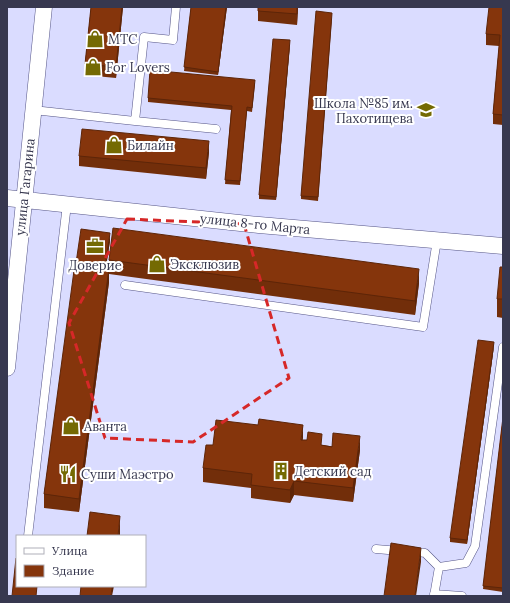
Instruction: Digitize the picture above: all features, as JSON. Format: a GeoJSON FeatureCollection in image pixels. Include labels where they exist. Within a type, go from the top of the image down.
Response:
{"type":"FeatureCollection","features":[{"type":"Feature","properties":{"kind":"street","name":"улица Гагарина"},"geometry":{"type":"LineString","coordinates":[[7,368],[23,200],[44,7]]}},
{"type":"Feature","properties":{"kind":"street","name":"улица 8-го Марта"},"geometry":{"type":"LineString","coordinates":[[7,198],[259,225],[503,246]]}},
{"type":"Feature","properties":{"kind":"lane"},"geometry":{"type":"LineString","coordinates":[[135,120],[144,37],[173,40],[176,7]]}},
{"type":"Feature","properties":{"kind":"lane"},"geometry":{"type":"LineString","coordinates":[[33,110],[216,129]]}},
{"type":"Feature","properties":{"kind":"lane"},"geometry":{"type":"LineString","coordinates":[[28,535],[67,204]]}},
{"type":"Feature","properties":{"kind":"lane"},"geometry":{"type":"LineString","coordinates":[[125,285],[423,327],[437,240]]}},
{"type":"Feature","properties":{"kind":"lane"},"geometry":{"type":"LineString","coordinates":[[439,567],[466,563],[475,546],[503,347]]}},
{"type":"Feature","properties":{"kind":"lane"},"geometry":{"type":"LineString","coordinates":[[376,549],[425,552],[439,567]]}},
{"type":"Feature","properties":{"kind":"lane"},"geometry":{"type":"LineString","coordinates":[[439,567],[434,595],[462,596]]}},
{"type":"Feature","properties":{"kind":"highlighted area"},"geometry":{"type":"Polygon","coordinates":[[[127,219],[244,224],[289,378],[193,442],[105,438],[69,323],[127,219]]]}},
{"type":"Feature","properties":{"kind":"building"},"geometry":{"type":"Polygon","coordinates":[[[91,7],[122,7],[116,67],[85,64],[91,7]]]}},
{"type":"Feature","properties":{"kind":"building"},"geometry":{"type":"Polygon","coordinates":[[[191,7],[226,7],[218,72],[184,67],[191,7]]]}},
{"type":"Feature","properties":{"kind":"building"},"geometry":{"type":"Polygon","coordinates":[[[258,7],[297,7],[297,14],[258,11],[258,7]]]}},
{"type":"Feature","properties":{"kind":"building"},"geometry":{"type":"Polygon","coordinates":[[[489,7],[503,7],[503,115],[493,114],[500,35],[486,34],[489,7]]]}},
{"type":"Feature","properties":{"kind":"building"},"geometry":{"type":"Polygon","coordinates":[[[316,11],[332,13],[318,197],[301,196],[316,11]]]}},
{"type":"Feature","properties":{"kind":"building"},"geometry":{"type":"Polygon","coordinates":[[[273,39],[290,40],[276,197],[259,195],[273,39]]]}},
{"type":"Feature","properties":{"kind":"building"},"geometry":{"type":"Polygon","coordinates":[[[150,70],[255,80],[252,108],[247,107],[240,181],[225,180],[232,106],[148,98],[150,70]]]}},
{"type":"Feature","properties":{"kind":"building"},"geometry":{"type":"Polygon","coordinates":[[[82,129],[209,141],[206,168],[79,156],[82,129]]]}},
{"type":"Feature","properties":{"kind":"building"},"geometry":{"type":"Polygon","coordinates":[[[113,228],[419,269],[415,301],[109,260],[113,228]]]}},
{"type":"Feature","properties":{"kind":"building"},"geometry":{"type":"Polygon","coordinates":[[[81,229],[110,233],[105,267],[76,263],[81,229]]]}},
{"type":"Feature","properties":{"kind":"building"},"geometry":{"type":"Polygon","coordinates":[[[75,263],[109,268],[79,499],[44,494],[75,263]]]}},
{"type":"Feature","properties":{"kind":"building"},"geometry":{"type":"Polygon","coordinates":[[[500,267],[503,267],[503,299],[497,299],[500,267]]]}},
{"type":"Feature","properties":{"kind":"building"},"geometry":{"type":"Polygon","coordinates":[[[478,340],[494,342],[467,540],[450,538],[478,340]]]}},
{"type":"Feature","properties":{"kind":"building"},"geometry":{"type":"Polygon","coordinates":[[[503,417],[503,588],[483,586],[503,417]]]}},
{"type":"Feature","properties":{"kind":"building","name":"Детский сад"},"geometry":{"type":"Polygon","coordinates":[[[259,419],[303,425],[301,440],[307,440],[308,432],[322,434],[321,445],[332,447],[333,433],[360,436],[353,488],[294,481],[290,490],[251,485],[252,474],[203,468],[206,445],[213,445],[216,420],[258,425],[259,419]]]}},
{"type":"Feature","properties":{"kind":"building"},"geometry":{"type":"Polygon","coordinates":[[[90,512],[120,516],[118,535],[87,535],[90,512]]]}},
{"type":"Feature","properties":{"kind":"building"},"geometry":{"type":"Polygon","coordinates":[[[391,543],[421,548],[415,596],[384,596],[391,543]]]}},
{"type":"Feature","properties":{"kind":"building"},"geometry":{"type":"Polygon","coordinates":[[[16,558],[16,587],[37,587],[36,596],[12,596],[16,558]]]}},
{"type":"Feature","properties":{"kind":"building"},"geometry":{"type":"Polygon","coordinates":[[[81,587],[112,587],[111,596],[80,596],[81,587]]]}},
{"type":"Feature","properties":{"kind":"place","name":"МТС"},"geometry":{"type":"Point","coordinates":[95,39]}},
{"type":"Feature","properties":{"kind":"place","name":"For Lovers"},"geometry":{"type":"Point","coordinates":[93,67]}},
{"type":"Feature","properties":{"kind":"place","name":"Школа №85 им. Пахотищева"},"geometry":{"type":"Point","coordinates":[426,110]}},
{"type":"Feature","properties":{"kind":"place","name":"Билайн"},"geometry":{"type":"Point","coordinates":[114,145]}},
{"type":"Feature","properties":{"kind":"place","name":"Доверие"},"geometry":{"type":"Point","coordinates":[95,246]}},
{"type":"Feature","properties":{"kind":"place","name":"Эксклюзив"},"geometry":{"type":"Point","coordinates":[157,264]}},
{"type":"Feature","properties":{"kind":"place","name":"Аванта"},"geometry":{"type":"Point","coordinates":[71,426]}},
{"type":"Feature","properties":{"kind":"place","name":"Детский сад"},"geometry":{"type":"Point","coordinates":[281,471]}},
{"type":"Feature","properties":{"kind":"place","name":"Суши Маэстро"},"geometry":{"type":"Point","coordinates":[68,474]}}]}
